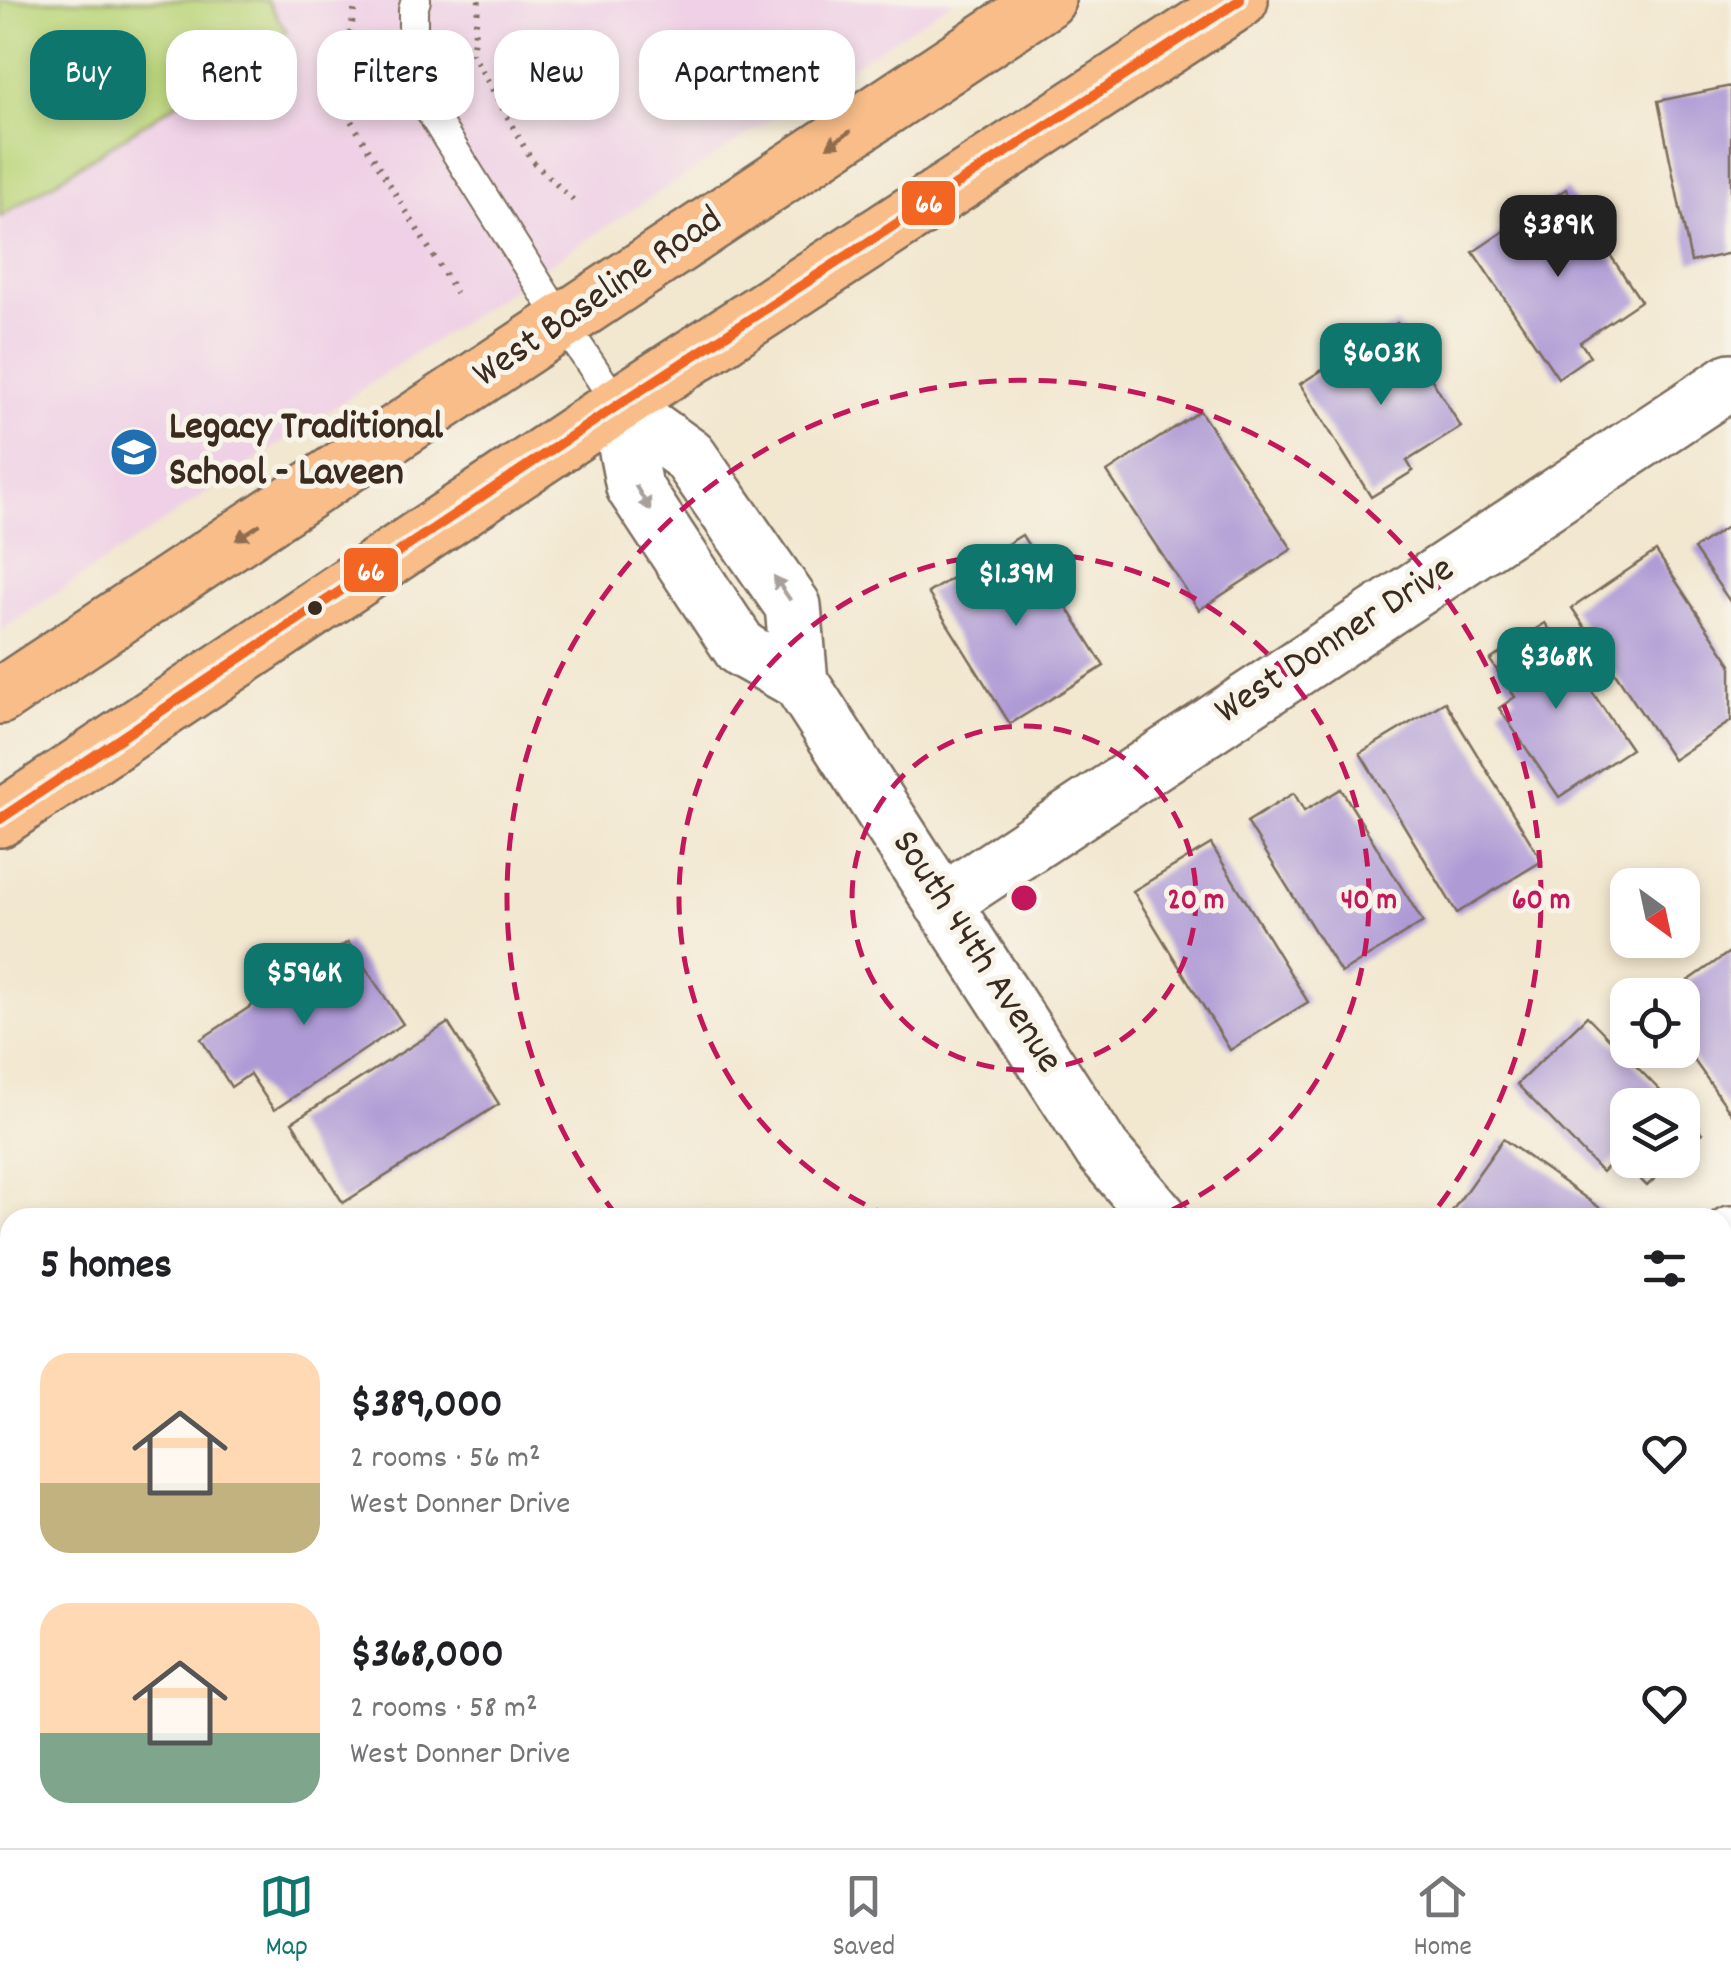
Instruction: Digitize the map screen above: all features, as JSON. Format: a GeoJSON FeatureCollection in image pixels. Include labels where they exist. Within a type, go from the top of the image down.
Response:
{"type":"FeatureCollection","features":[{"type":"Feature","properties":{"kind":"main road","name":"West Baseline Road"},"geometry":{"type":"LineString","coordinates":[[0,696],[1047,0]]}},
{"type":"Feature","properties":{"kind":"main road"},"geometry":{"type":"LineString","coordinates":[[0,818],[618,405],[1240,0]]}},
{"type":"Feature","properties":{"kind":"street","name":"West Donner Drive"},"geometry":{"type":"LineString","coordinates":[[942,903],[1731,381]]}},
{"type":"Feature","properties":{"kind":"street","name":"South 44th Avenue"},"geometry":{"type":"LineString","coordinates":[[618,405],[689,456],[794,606],[800,682],[1102,1150],[1151,1208]]}},
{"type":"Feature","properties":{"kind":"lane"},"geometry":{"type":"LineString","coordinates":[[416,0],[413,84],[618,405]]}},
{"type":"Feature","properties":{"kind":"path"},"geometry":{"type":"LineString","coordinates":[[356,0],[340,101],[456,292]]}},
{"type":"Feature","properties":{"kind":"path"},"geometry":{"type":"LineString","coordinates":[[479,0],[472,53],[532,161],[575,202]]}},
{"type":"Feature","properties":{"kind":"shaded area","name":"Legacy Traditional School - Laveen"},"geometry":{"type":"Polygon","coordinates":[[[0,0],[954,0],[855,65],[855,30],[639,30],[639,120],[770,120],[0,631],[0,0]]]}},
{"type":"Feature","properties":{"kind":"green space"},"geometry":{"type":"Polygon","coordinates":[[[0,0],[267,0],[286,30],[166,30],[166,110],[0,217],[0,0]]]}},
{"type":"Feature","properties":{"kind":"building"},"geometry":{"type":"Polygon","coordinates":[[[1731,86],[1731,253],[1691,262],[1658,101],[1731,86]]]}},
{"type":"Feature","properties":{"kind":"building"},"geometry":{"type":"Polygon","coordinates":[[[1566,189],[1641,301],[1580,342],[1590,356],[1558,378],[1473,252],[1566,189]]]}},
{"type":"Feature","properties":{"kind":"building"},"geometry":{"type":"Polygon","coordinates":[[[1397,323],[1461,427],[1407,461],[1413,471],[1371,497],[1300,384],[1397,323]]]}},
{"type":"Feature","properties":{"kind":"building"},"geometry":{"type":"Polygon","coordinates":[[[1200,411],[1292,549],[1199,610],[1107,472],[1200,411]]]}},
{"type":"Feature","properties":{"kind":"building"},"geometry":{"type":"Polygon","coordinates":[[[1731,524],[1731,603],[1694,549],[1731,524]]]}},
{"type":"Feature","properties":{"kind":"building"},"geometry":{"type":"Polygon","coordinates":[[[1022,535],[1104,666],[1010,724],[928,593],[1022,535]]]}},
{"type":"Feature","properties":{"kind":"building"},"geometry":{"type":"Polygon","coordinates":[[[1656,551],[1731,664],[1731,721],[1673,760],[1572,608],[1656,551]]]}},
{"type":"Feature","properties":{"kind":"building"},"geometry":{"type":"Polygon","coordinates":[[[1545,623],[1631,749],[1559,797],[1499,708],[1515,697],[1490,660],[1545,623]]]}},
{"type":"Feature","properties":{"kind":"building"},"geometry":{"type":"Polygon","coordinates":[[[1445,702],[1542,861],[1457,913],[1360,753],[1445,702]]]}},
{"type":"Feature","properties":{"kind":"building"},"geometry":{"type":"Polygon","coordinates":[[[1341,789],[1423,922],[1341,973],[1247,822],[1294,793],[1304,811],[1341,789]]]}},
{"type":"Feature","properties":{"kind":"building"},"geometry":{"type":"Polygon","coordinates":[[[1211,844],[1308,1002],[1230,1050],[1133,891],[1211,844]]]}},
{"type":"Feature","properties":{"kind":"building"},"geometry":{"type":"Polygon","coordinates":[[[348,942],[403,1024],[274,1110],[250,1074],[231,1087],[201,1039],[348,942]]]}},
{"type":"Feature","properties":{"kind":"building"},"geometry":{"type":"Polygon","coordinates":[[[1731,951],[1731,1113],[1700,1068],[1700,978],[1692,978],[1731,951]]]}},
{"type":"Feature","properties":{"kind":"building"},"geometry":{"type":"Polygon","coordinates":[[[1587,1016],[1610,1040],[1610,1068],[1638,1068],[1657,1088],[1610,1088],[1610,1163],[1602,1172],[1517,1084],[1587,1016]]]}},
{"type":"Feature","properties":{"kind":"building"},"geometry":{"type":"Polygon","coordinates":[[[448,1023],[499,1104],[343,1203],[292,1122],[448,1023]]]}},
{"type":"Feature","properties":{"kind":"building"},"geometry":{"type":"Polygon","coordinates":[[[1503,1139],[1600,1208],[1454,1208],[1503,1139]]]}},
{"type":"Feature","properties":{"kind":"building"},"geometry":{"type":"Polygon","coordinates":[[[1639,1178],[1655,1178],[1647,1186],[1639,1178]]]}},
{"type":"Feature","properties":{"kind":"transit line","name":"66"},"geometry":{"type":"LineString","coordinates":[[0,819],[618,405],[1240,0]]}},
{"type":"Feature","properties":{"kind":"place","name":"Legacy Traditional School - Laveen"},"geometry":{"type":"Point","coordinates":[134,452]}}]}
